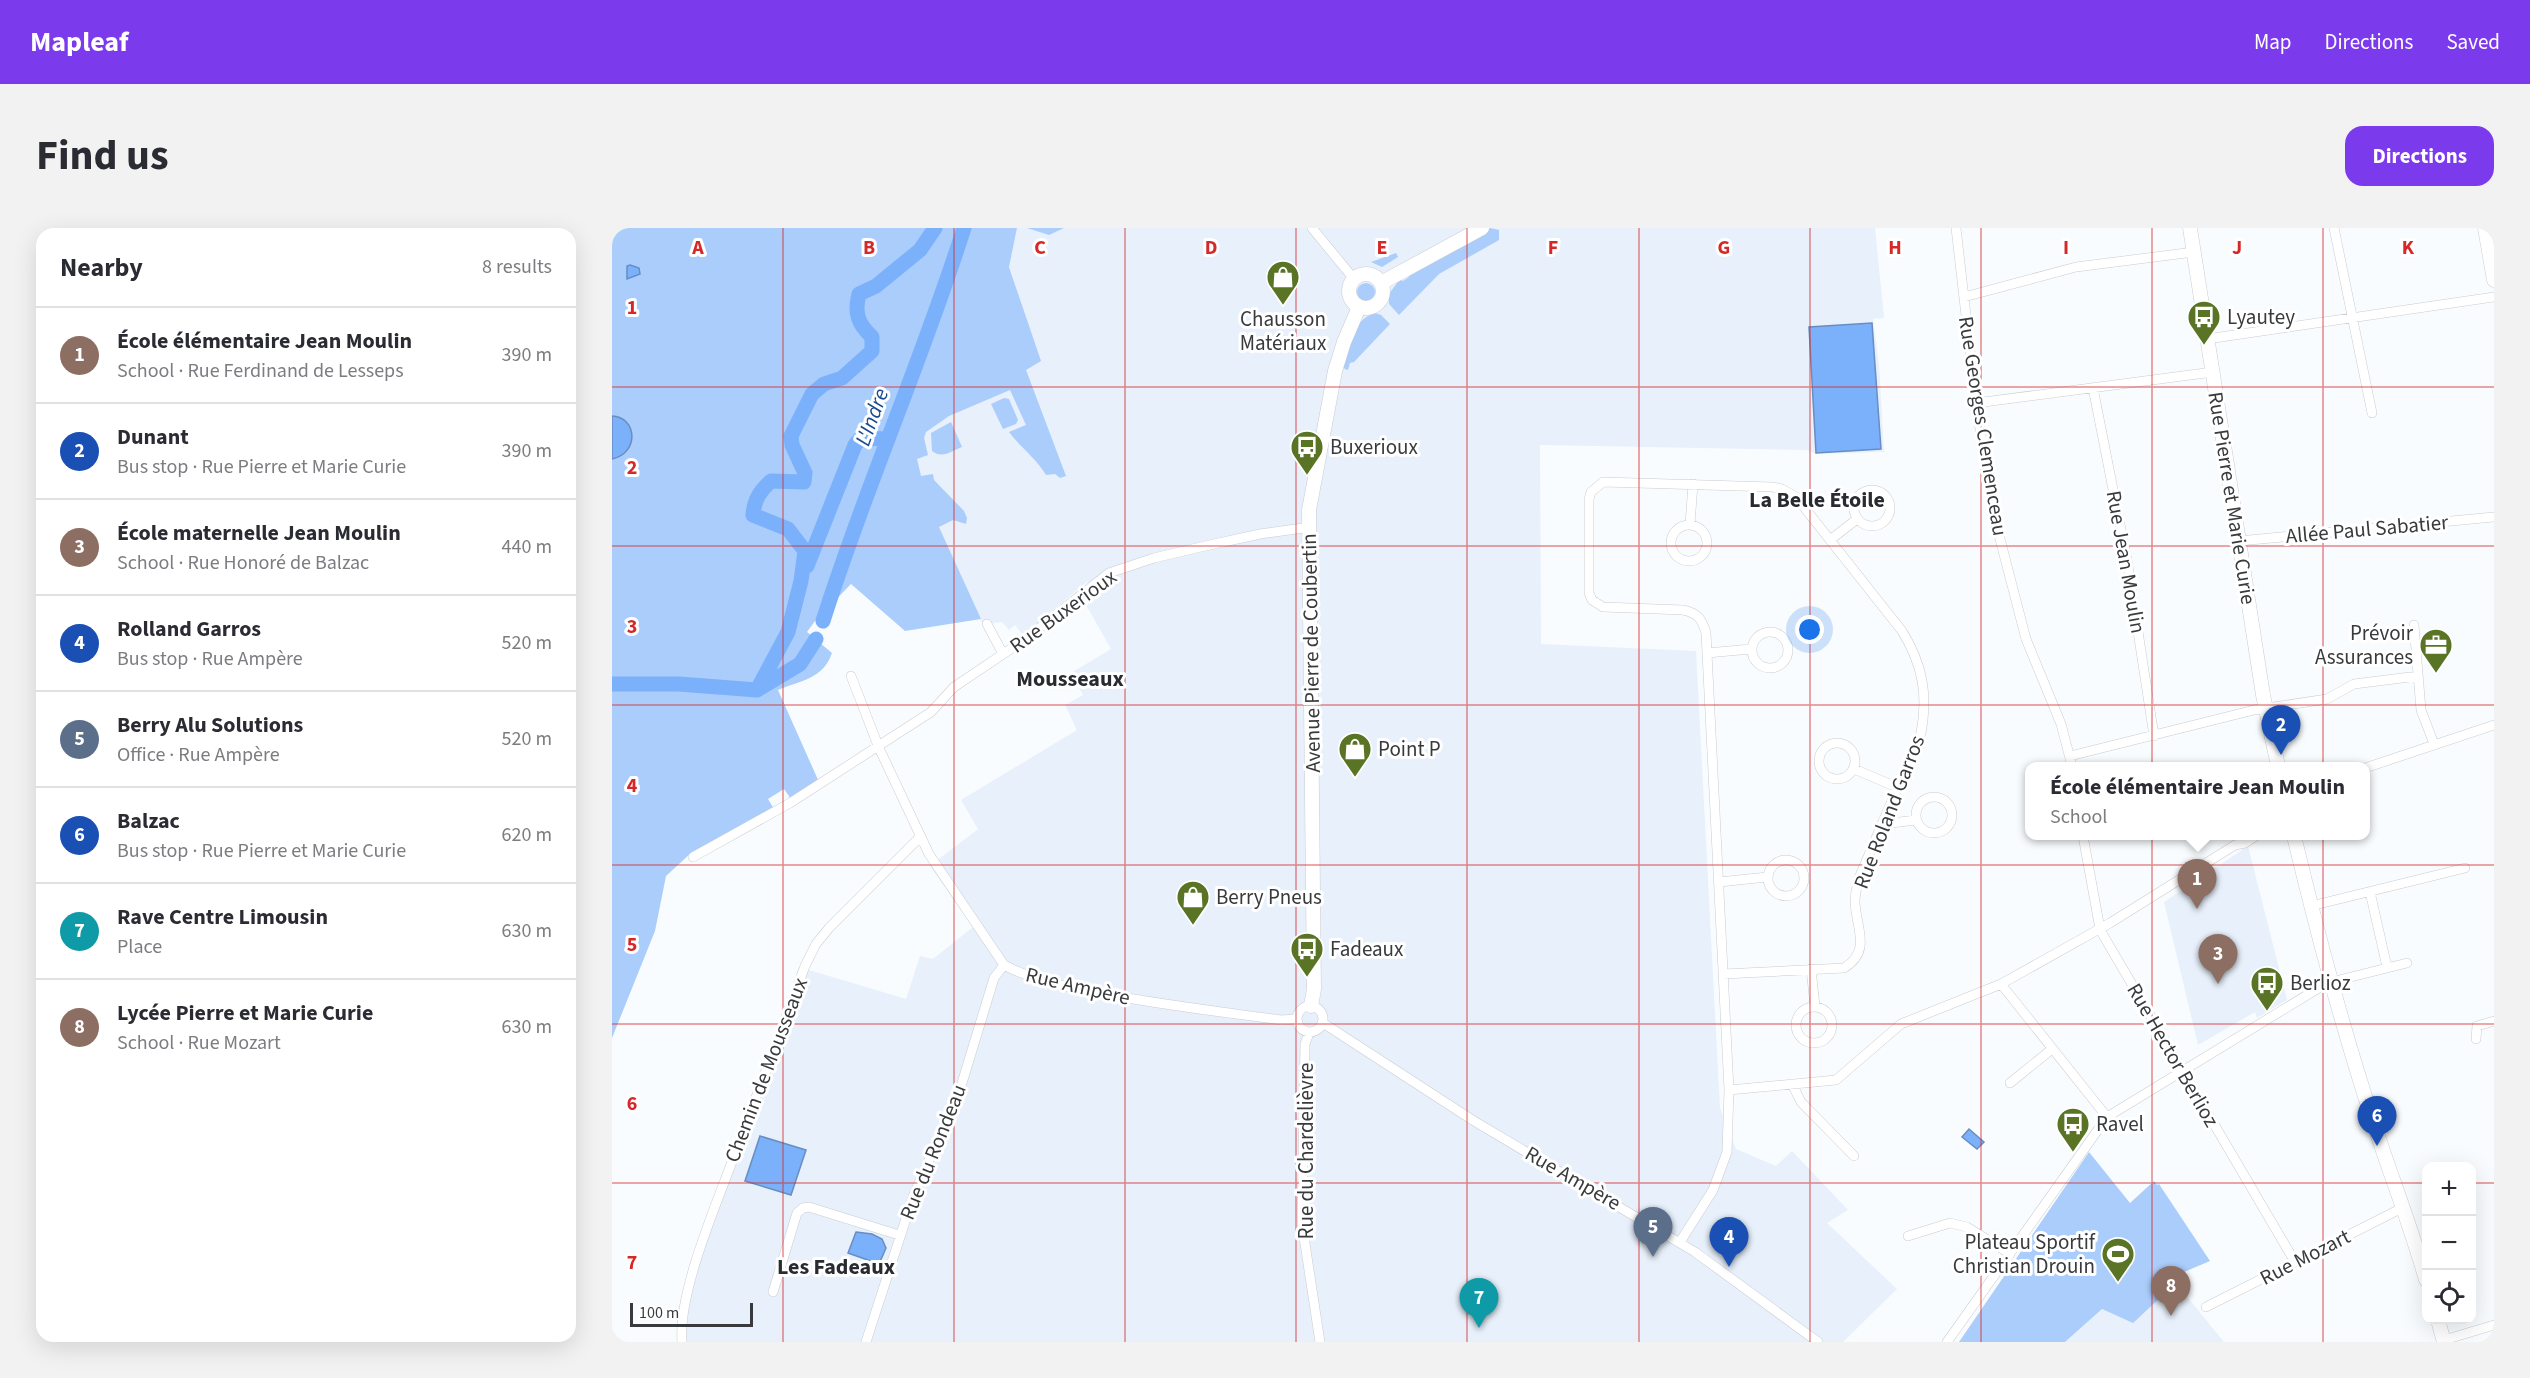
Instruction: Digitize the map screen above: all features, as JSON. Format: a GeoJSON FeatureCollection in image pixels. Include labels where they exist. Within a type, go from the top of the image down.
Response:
{"type":"FeatureCollection","features":[{"type":"Feature","properties":{"kind":"street"},"geometry":{"type":"LineString","coordinates":[[1312,228],[1354,279]]}},
{"type":"Feature","properties":{"kind":"street"},"geometry":{"type":"LineString","coordinates":[[1381,283],[1482,228]]}},
{"type":"Feature","properties":{"kind":"street","name":"Rue Georges Clemenceau"},"geometry":{"type":"LineString","coordinates":[[1956,228],[1976,403],[1993,512],[2026,639],[2061,724],[2071,761]]}},
{"type":"Feature","properties":{"kind":"street","name":"Rue Pierre et Marie Curie"},"geometry":{"type":"LineString","coordinates":[[2190,228],[2265,708],[2277,762]]}},
{"type":"Feature","properties":{"kind":"street"},"geometry":{"type":"LineString","coordinates":[[2334,228],[2372,413]]}},
{"type":"Feature","properties":{"kind":"street"},"geometry":{"type":"LineString","coordinates":[[2485,228],[2494,280]]}},
{"type":"Feature","properties":{"kind":"street"},"geometry":{"type":"LineString","coordinates":[[1964,297],[2076,267],[2194,252]]}},
{"type":"Feature","properties":{"kind":"street"},"geometry":{"type":"LineString","coordinates":[[1368,274],[1381,283],[1383,294],[1378,304],[1369,309],[1354,304],[1349,294],[1350,284],[1354,279],[1368,274]]}},
{"type":"Feature","properties":{"kind":"street"},"geometry":{"type":"LineString","coordinates":[[2208,339],[2494,297]]}},
{"type":"Feature","properties":{"kind":"street","name":"Avenue Pierre de Coubertin"},"geometry":{"type":"LineString","coordinates":[[1311,1006],[1314,989],[1314,880],[1311,494],[1335,370],[1359,307]]}},
{"type":"Feature","properties":{"kind":"street"},"geometry":{"type":"LineString","coordinates":[[1976,403],[2213,372]]}},
{"type":"Feature","properties":{"kind":"street","name":"Rue Jean Moulin"},"geometry":{"type":"LineString","coordinates":[[2093,388],[2127,560],[2154,736]]}},
{"type":"Feature","properties":{"kind":"street","name":"Rue Roland Garros"},"geometry":{"type":"LineString","coordinates":[[1680,1242],[1713,1190],[1727,1152],[1729,1089],[1723,974],[1719,882],[1706,633],[1703,620],[1695,612],[1603,607],[1592,600],[1589,593],[1589,499],[1596,487],[1603,482],[1782,489],[1796,497],[1902,631],[1913,648],[1924,679],[1925,713],[1921,733],[1859,878],[1856,892],[1861,945],[1859,953],[1852,963],[1844,968],[1723,974]]}},
{"type":"Feature","properties":{"kind":"street"},"geometry":{"type":"LineString","coordinates":[[1690,524],[1692,484]]}},
{"type":"Feature","properties":{"kind":"street"},"geometry":{"type":"LineString","coordinates":[[1868,490],[1884,494],[1890,505],[1890,511],[1883,523],[1873,526],[1866,525],[1857,519],[1853,507],[1857,496],[1868,490]]}},
{"type":"Feature","properties":{"kind":"street","name":"Allée Paul Sabatier"},"geometry":{"type":"LineString","coordinates":[[2239,541],[2494,517]]}},
{"type":"Feature","properties":{"kind":"street"},"geometry":{"type":"LineString","coordinates":[[1830,540],[1857,519]]}},
{"type":"Feature","properties":{"kind":"street"},"geometry":{"type":"LineString","coordinates":[[1690,524],[1701,528],[1705,534],[1707,546],[1700,557],[1688,561],[1674,554],[1671,542],[1675,531],[1690,524]]}},
{"type":"Feature","properties":{"kind":"street","name":"Rue Buxerioux"},"geometry":{"type":"LineString","coordinates":[[879,748],[932,712],[954,687],[1024,640],[1109,573],[1137,562],[1205,546],[1260,534],[1310,527]]}},
{"type":"Feature","properties":{"kind":"street"},"geometry":{"type":"LineString","coordinates":[[987,624],[1003,654]]}},
{"type":"Feature","properties":{"kind":"street"},"geometry":{"type":"LineString","coordinates":[[2414,626],[2421,710],[2434,744]]}},
{"type":"Feature","properties":{"kind":"street"},"geometry":{"type":"LineString","coordinates":[[1771,632],[1782,636],[1786,641],[1788,653],[1781,664],[1769,668],[1755,661],[1751,649],[1755,638],[1760,634],[1771,632]]}},
{"type":"Feature","properties":{"kind":"street"},"geometry":{"type":"LineString","coordinates":[[1707,653],[1751,649]]}},
{"type":"Feature","properties":{"kind":"street","name":"Rue Ampère"},"geometry":{"type":"LineString","coordinates":[[851,676],[879,748],[928,854],[1004,965],[1023,975],[1050,984],[1154,1004],[1281,1020],[1296,1019]]}},
{"type":"Feature","properties":{"kind":"street"},"geometry":{"type":"LineString","coordinates":[[2071,761],[2154,736],[2265,708],[2327,699],[2354,684],[2418,676]]}},
{"type":"Feature","properties":{"kind":"street"},"geometry":{"type":"LineString","coordinates":[[2370,766],[2494,724]]}},
{"type":"Feature","properties":{"kind":"street"},"geometry":{"type":"LineString","coordinates":[[1844,744],[1853,752],[1854,769],[1844,778],[1831,779],[1822,772],[1819,766],[1820,754],[1828,745],[1844,744]]}},
{"type":"Feature","properties":{"kind":"street"},"geometry":{"type":"LineString","coordinates":[[693,857],[790,803],[879,748]]}},
{"type":"Feature","properties":{"kind":"street"},"geometry":{"type":"LineString","coordinates":[[1854,769],[1899,788]]}},
{"type":"Feature","properties":{"kind":"street"},"geometry":{"type":"LineString","coordinates":[[1930,797],[1945,801],[1952,812],[1950,824],[1939,833],[1927,832],[1919,826],[1916,820],[1917,808],[1924,799],[1930,797]]}},
{"type":"Feature","properties":{"kind":"street"},"geometry":{"type":"LineString","coordinates":[[1883,824],[1916,820]]}},
{"type":"Feature","properties":{"kind":"street","name":"Chemin de Mousseaux"},"geometry":{"type":"LineString","coordinates":[[682,1342],[681,1330],[685,1304],[700,1251],[805,966],[816,944],[829,928],[920,837]]}},
{"type":"Feature","properties":{"kind":"street","name":"Rue Hector Berlioz"},"geometry":{"type":"LineString","coordinates":[[2084,840],[2100,929],[2295,1262]]}},
{"type":"Feature","properties":{"kind":"street"},"geometry":{"type":"LineString","coordinates":[[1729,1089],[1836,1080],[1901,1024],[2001,984],[2100,929],[2235,845],[2250,840]]}},
{"type":"Feature","properties":{"kind":"street"},"geometry":{"type":"LineString","coordinates":[[2295,840],[2330,983],[2373,1123],[2404,1207],[2424,1270]]}},
{"type":"Feature","properties":{"kind":"street"},"geometry":{"type":"LineString","coordinates":[[1787,859],[1802,869],[1804,881],[1797,892],[1785,896],[1771,889],[1767,877],[1776,862],[1787,859]]}},
{"type":"Feature","properties":{"kind":"street"},"geometry":{"type":"LineString","coordinates":[[2311,906],[2465,868]]}},
{"type":"Feature","properties":{"kind":"street"},"geometry":{"type":"LineString","coordinates":[[1719,882],[1767,877]]}},
{"type":"Feature","properties":{"kind":"street"},"geometry":{"type":"LineString","coordinates":[[2370,892],[2387,967]]}},
{"type":"Feature","properties":{"kind":"street"},"geometry":{"type":"LineString","coordinates":[[1947,1342],[2107,1117],[2330,983],[2407,963]]}},
{"type":"Feature","properties":{"kind":"street","name":"Rue du Rondeau"},"geometry":{"type":"LineString","coordinates":[[866,1342],[914,1194],[959,1093],[994,978],[1004,965]]}},
{"type":"Feature","properties":{"kind":"street"},"geometry":{"type":"LineString","coordinates":[[1811,969],[1815,1006]]}},
{"type":"Feature","properties":{"kind":"street"},"geometry":{"type":"LineString","coordinates":[[2001,984],[2107,1117]]}},
{"type":"Feature","properties":{"kind":"street"},"geometry":{"type":"LineString","coordinates":[[1311,1006],[1319,1010],[1323,1023],[1316,1031],[1309,1032],[1299,1027],[1296,1019],[1299,1011],[1311,1006]]}},
{"type":"Feature","properties":{"kind":"street"},"geometry":{"type":"LineString","coordinates":[[1815,1006],[1826,1010],[1830,1016],[1832,1028],[1825,1039],[1813,1043],[1799,1036],[1796,1024],[1804,1009],[1815,1006]]}},
{"type":"Feature","properties":{"kind":"street"},"geometry":{"type":"LineString","coordinates":[[2476,1039],[2477,1026],[2494,1021]]}},
{"type":"Feature","properties":{"kind":"street","name":"Rue Ampère"},"geometry":{"type":"LineString","coordinates":[[1323,1023],[1474,1120],[1680,1242],[1737,1281],[1818,1342]]}},
{"type":"Feature","properties":{"kind":"street","name":"Rue du Chardelièvre"},"geometry":{"type":"LineString","coordinates":[[1309,1032],[1305,1044],[1302,1211],[1320,1342]]}},
{"type":"Feature","properties":{"kind":"street"},"geometry":{"type":"LineString","coordinates":[[2010,1083],[2052,1049]]}},
{"type":"Feature","properties":{"kind":"street"},"geometry":{"type":"LineString","coordinates":[[1792,1084],[1801,1102],[1854,1156]]}},
{"type":"Feature","properties":{"kind":"street"},"geometry":{"type":"LineString","coordinates":[[772,1292],[797,1213],[803,1208],[809,1207],[899,1235]]}},
{"type":"Feature","properties":{"kind":"street","name":"Rue Mozart"},"geometry":{"type":"LineString","coordinates":[[2205,1307],[2404,1207]]}},
{"type":"Feature","properties":{"kind":"street"},"geometry":{"type":"LineString","coordinates":[[1908,1236],[1950,1224],[1959,1225],[1967,1227],[2010,1254]]}},
{"type":"Feature","properties":{"kind":"street"},"geometry":{"type":"LineString","coordinates":[[2439,1324],[2444,1341],[2494,1325]]}},
{"type":"Feature","properties":{"kind":"shaded area"},"geometry":{"type":"Polygon","coordinates":[[[612,228],[1017,228],[1009,267],[1041,361],[1026,370],[1066,476],[1060,478],[1055,474],[1046,475],[1009,432],[1026,425],[1010,390],[949,416],[926,432],[924,438],[928,455],[917,459],[921,476],[933,474],[934,480],[964,511],[967,518],[966,524],[953,520],[939,527],[981,619],[905,631],[851,584],[815,621],[807,632],[832,653],[828,662],[811,677],[778,690],[819,782],[791,799],[784,789],[768,799],[774,809],[692,852],[666,876],[655,931],[612,1038],[612,228]]]}},
{"type":"Feature","properties":{"kind":"shaded area"},"geometry":{"type":"Polygon","coordinates":[[[1017,228],[1875,228],[1884,318],[1873,319],[1879,364],[1884,452],[1817,454],[1806,450],[1540,445],[1541,644],[1696,651],[1720,1108],[1736,1149],[1776,1166],[1792,1151],[1848,1210],[1827,1223],[1897,1289],[1843,1342],[677,1342],[677,1313],[701,1235],[799,967],[906,999],[920,956],[933,959],[973,927],[930,866],[978,829],[961,800],[1077,730],[1065,705],[1083,695],[1071,673],[1111,649],[1085,603],[1088,581],[1023,635],[1015,625],[1009,630],[1002,622],[987,624],[984,627],[910,463],[928,416],[1040,361],[1009,266],[1017,228]]]}},
{"type":"Feature","properties":{"kind":"shaded area"},"geometry":{"type":"Polygon","coordinates":[[[1027,228],[1064,228],[1049,235],[1027,228]]]}},
{"type":"Feature","properties":{"kind":"shaded area"},"geometry":{"type":"Polygon","coordinates":[[[1490,228],[1499,230],[1499,240],[1439,274],[1399,315],[1389,304],[1389,294],[1400,279],[1403,281],[1409,277],[1409,273],[1490,228]]]}},
{"type":"Feature","properties":{"kind":"shaded area"},"geometry":{"type":"Polygon","coordinates":[[[1396,253],[1398,257],[1382,267],[1371,262],[1396,253]]]}},
{"type":"Feature","properties":{"kind":"shaded area"},"geometry":{"type":"Polygon","coordinates":[[[627,266],[639,268],[640,274],[627,279],[627,266]]]}},
{"type":"Feature","properties":{"kind":"shaded area"},"geometry":{"type":"Polygon","coordinates":[[[1366,283],[1372,286],[1375,292],[1372,298],[1366,301],[1360,298],[1357,292],[1360,286],[1366,283]]]}},
{"type":"Feature","properties":{"kind":"shaded area"},"geometry":{"type":"Polygon","coordinates":[[[1375,313],[1381,315],[1390,324],[1354,362],[1350,363],[1348,370],[1345,369],[1343,367],[1347,351],[1356,328],[1367,317],[1375,313]]]}},
{"type":"Feature","properties":{"kind":"shaded area"},"geometry":{"type":"Polygon","coordinates":[[[1872,323],[1881,449],[1816,453],[1809,327],[1872,323]]]}},
{"type":"Feature","properties":{"kind":"shaded area"},"geometry":{"type":"Polygon","coordinates":[[[1004,398],[1009,399],[1018,420],[1016,424],[1003,429],[991,404],[1004,398]]]}},
{"type":"Feature","properties":{"kind":"shaded area"},"geometry":{"type":"Polygon","coordinates":[[[612,416],[626,422],[632,436],[627,450],[612,459],[612,416]]]}},
{"type":"Feature","properties":{"kind":"shaded area"},"geometry":{"type":"Polygon","coordinates":[[[951,422],[962,447],[947,454],[932,451],[931,433],[951,422]]]}},
{"type":"Feature","properties":{"kind":"shaded area"},"geometry":{"type":"Polygon","coordinates":[[[2248,846],[2287,1000],[2257,1018],[2255,1012],[2198,1045],[2164,902],[2248,846]]]}},
{"type":"Feature","properties":{"kind":"shaded area"},"geometry":{"type":"Polygon","coordinates":[[[1969,1129],[1984,1142],[1977,1149],[1962,1137],[1969,1129]]]}},
{"type":"Feature","properties":{"kind":"shaded area"},"geometry":{"type":"Polygon","coordinates":[[[760,1136],[806,1150],[791,1195],[745,1181],[760,1136]]]}},
{"type":"Feature","properties":{"kind":"shaded area"},"geometry":{"type":"Polygon","coordinates":[[[2089,1152],[2130,1203],[2154,1181],[2157,1185],[2159,1184],[2210,1261],[2174,1279],[2176,1283],[2133,1323],[2102,1309],[2065,1342],[1959,1342],[2089,1152]]]}},
{"type":"Feature","properties":{"kind":"shaded area"},"geometry":{"type":"Polygon","coordinates":[[[856,1232],[872,1234],[882,1239],[886,1248],[879,1264],[848,1253],[856,1232]]]}},
{"type":"Feature","properties":{"kind":"shaded area"},"geometry":{"type":"Polygon","coordinates":[[[2176,1283],[2224,1342],[2065,1342],[2102,1309],[2133,1322],[2176,1283]]]}},
{"type":"Feature","properties":{"kind":"waterway"},"geometry":{"type":"LineString","coordinates":[[757,690],[788,632],[801,581],[805,551],[788,529],[753,515],[756,500],[771,481],[804,482],[805,473],[792,445],[791,436],[812,394],[824,384],[842,378],[872,351],[872,337],[858,318],[859,294],[876,286],[920,250],[935,228]]}},
{"type":"Feature","properties":{"kind":"waterway","name":"L'Indre"},"geometry":{"type":"LineString","coordinates":[[823,621],[839,571],[948,278],[964,228]]}},
{"type":"Feature","properties":{"kind":"waterway"},"geometry":{"type":"LineString","coordinates":[[807,566],[855,445],[861,438],[887,439]]}},
{"type":"Feature","properties":{"kind":"waterway","name":"L'Indre"},"geometry":{"type":"LineString","coordinates":[[612,684],[679,684],[757,690],[800,664],[816,639]]}},
{"type":"Feature","properties":{"kind":"place","name":"Chausson Matériaux"},"geometry":{"type":"Point","coordinates":[1283,306]}},
{"type":"Feature","properties":{"kind":"place","name":"Lyautey"},"geometry":{"type":"Point","coordinates":[2204,346]}},
{"type":"Feature","properties":{"kind":"place","name":"Buxerioux"},"geometry":{"type":"Point","coordinates":[1307,476]}},
{"type":"Feature","properties":{"kind":"place","name":"Prévoir Assurances"},"geometry":{"type":"Point","coordinates":[2436,674]}},
{"type":"Feature","properties":{"kind":"place","name":"Dunant"},"geometry":{"type":"Point","coordinates":[2281,755]}},
{"type":"Feature","properties":{"kind":"place","name":"Point P"},"geometry":{"type":"Point","coordinates":[1355,778]}},
{"type":"Feature","properties":{"kind":"place","name":"École élémentaire Jean Moulin"},"geometry":{"type":"Point","coordinates":[2197,909]}},
{"type":"Feature","properties":{"kind":"place","name":"Berry Pneus"},"geometry":{"type":"Point","coordinates":[1193,926]}},
{"type":"Feature","properties":{"kind":"place","name":"Fadeaux"},"geometry":{"type":"Point","coordinates":[1307,978]}},
{"type":"Feature","properties":{"kind":"place","name":"École maternelle Jean Moulin"},"geometry":{"type":"Point","coordinates":[2218,984]}},
{"type":"Feature","properties":{"kind":"place","name":"Berlioz"},"geometry":{"type":"Point","coordinates":[2267,1012]}},
{"type":"Feature","properties":{"kind":"place","name":"Balzac"},"geometry":{"type":"Point","coordinates":[2377,1146]}},
{"type":"Feature","properties":{"kind":"place","name":"Ravel"},"geometry":{"type":"Point","coordinates":[2073,1153]}},
{"type":"Feature","properties":{"kind":"place","name":"Berry Alu Solutions"},"geometry":{"type":"Point","coordinates":[1653,1257]}},
{"type":"Feature","properties":{"kind":"place","name":"Rolland Garros"},"geometry":{"type":"Point","coordinates":[1729,1267]}},
{"type":"Feature","properties":{"kind":"place","name":"Plateau Sportif Christian Drouin"},"geometry":{"type":"Point","coordinates":[2118,1283]}},
{"type":"Feature","properties":{"kind":"place","name":"Lycée Pierre et Marie Curie"},"geometry":{"type":"Point","coordinates":[2171,1316]}},
{"type":"Feature","properties":{"kind":"place","name":"Rave Centre Limousin"},"geometry":{"type":"Point","coordinates":[1479,1328]}},
{"type":"Feature","properties":{"kind":"district","name":"La Belle Étoile"},"geometry":{"type":"Point","coordinates":[1817,500]}},
{"type":"Feature","properties":{"kind":"district","name":"Mousseaux"},"geometry":{"type":"Point","coordinates":[1070,679]}},
{"type":"Feature","properties":{"kind":"district","name":"Les Fadeaux"},"geometry":{"type":"Point","coordinates":[836,1267]}}]}
